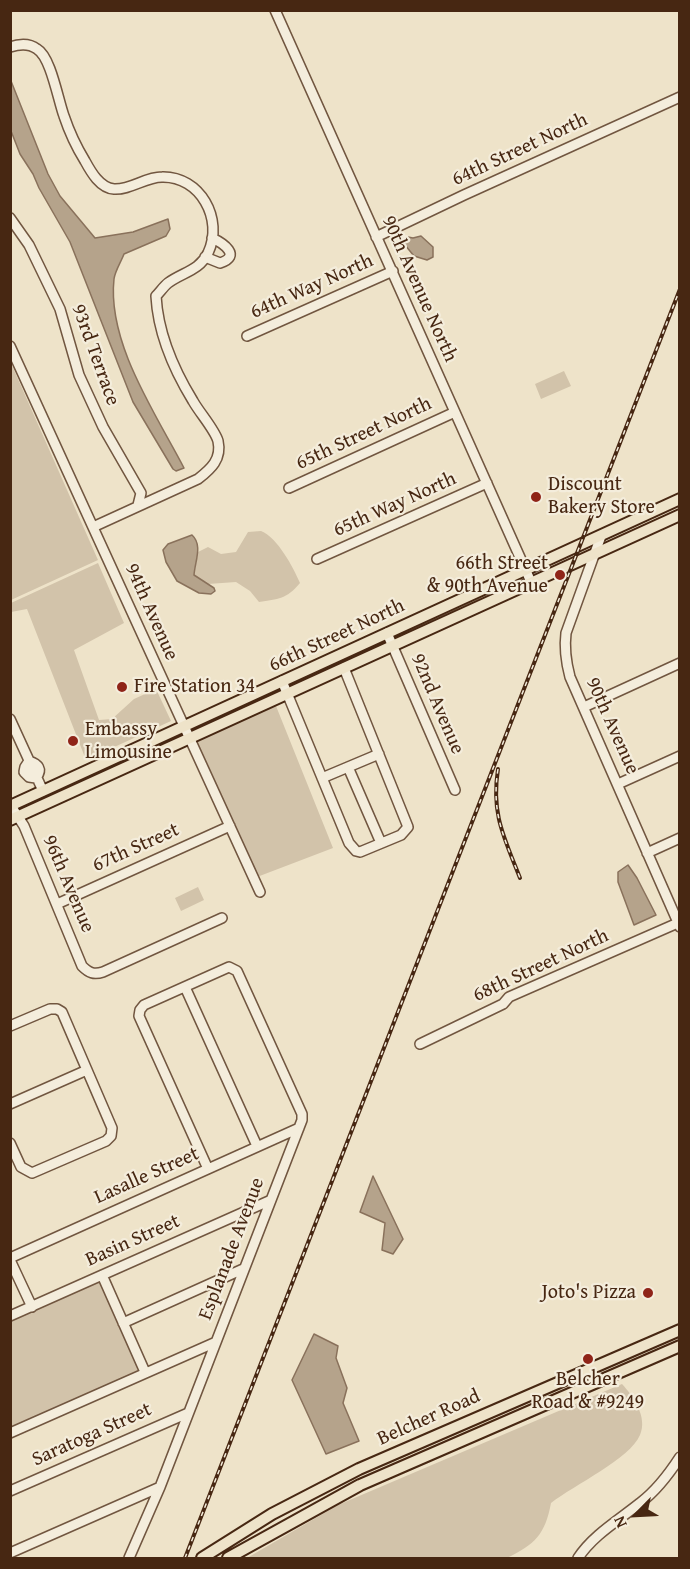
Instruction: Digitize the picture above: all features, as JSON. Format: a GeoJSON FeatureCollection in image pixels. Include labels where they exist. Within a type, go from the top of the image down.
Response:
{"type":"FeatureCollection","features":[{"type":"Feature","properties":{"kind":"main road","name":"66th Street North"},"geometry":{"type":"LineString","coordinates":[[11,806],[680,499]]}},
{"type":"Feature","properties":{"kind":"main road","name":"66th Street North"},"geometry":{"type":"LineString","coordinates":[[14,819],[680,514]]}},
{"type":"Feature","properties":{"kind":"main road","name":"Belcher Road"},"geometry":{"type":"LineString","coordinates":[[204,1557],[272,1514],[359,1469],[680,1330]]}},
{"type":"Feature","properties":{"kind":"main road","name":"Belcher Road"},"geometry":{"type":"LineString","coordinates":[[228,1558],[360,1485],[680,1346]]}},
{"type":"Feature","properties":{"kind":"street","name":"90th Avenue North"},"geometry":{"type":"LineString","coordinates":[[275,10],[531,582]]}},
{"type":"Feature","properties":{"kind":"street"},"geometry":{"type":"LineString","coordinates":[[10,47],[26,44],[38,49],[45,58],[64,118],[83,158],[102,184],[112,189],[126,188],[149,178],[177,178],[193,187],[207,204],[213,216],[212,238],[205,257],[185,274],[168,283],[156,296],[158,318],[166,345],[191,399],[218,440],[218,457],[210,470],[198,479],[93,526]]}},
{"type":"Feature","properties":{"kind":"street","name":"64th Street North"},"geometry":{"type":"LineString","coordinates":[[376,237],[680,97]]}},
{"type":"Feature","properties":{"kind":"street","name":"93rd Terrace"},"geometry":{"type":"LineString","coordinates":[[10,218],[29,245],[60,309],[79,375],[103,427],[141,493],[138,505]]}},
{"type":"Feature","properties":{"kind":"street"},"geometry":{"type":"LineString","coordinates":[[205,257],[219,263],[225,261],[229,256],[226,245],[212,238]]}},
{"type":"Feature","properties":{"kind":"street","name":"64th Way North"},"geometry":{"type":"LineString","coordinates":[[247,336],[393,271]]}},
{"type":"Feature","properties":{"kind":"street","name":"94th Avenue"},"geometry":{"type":"LineString","coordinates":[[10,346],[260,892]]}},
{"type":"Feature","properties":{"kind":"street","name":"65th Street North"},"geometry":{"type":"LineString","coordinates":[[289,489],[455,412]]}},
{"type":"Feature","properties":{"kind":"street","name":"65th Way North"},"geometry":{"type":"LineString","coordinates":[[317,559],[487,483]]}},
{"type":"Feature","properties":{"kind":"street","name":"90th Avenue"},"geometry":{"type":"LineString","coordinates":[[601,536],[572,615],[564,648],[570,677],[679,924]]}},
{"type":"Feature","properties":{"kind":"street","name":"92nd Avenue"},"geometry":{"type":"LineString","coordinates":[[387,633],[455,790]]}},
{"type":"Feature","properties":{"kind":"street"},"geometry":{"type":"LineString","coordinates":[[584,707],[680,663]]}},
{"type":"Feature","properties":{"kind":"street"},"geometry":{"type":"LineString","coordinates":[[282,681],[352,848],[360,852],[401,835],[408,828],[344,668]]}},
{"type":"Feature","properties":{"kind":"street"},"geometry":{"type":"LineString","coordinates":[[10,719],[43,791]]}},
{"type":"Feature","properties":{"kind":"street"},"geometry":{"type":"LineString","coordinates":[[322,778],[379,754]]}},
{"type":"Feature","properties":{"kind":"street"},"geometry":{"type":"LineString","coordinates":[[618,784],[680,756]]}},
{"type":"Feature","properties":{"kind":"street"},"geometry":{"type":"LineString","coordinates":[[348,767],[381,843]]}},
{"type":"Feature","properties":{"kind":"street","name":"96th Avenue"},"geometry":{"type":"LineString","coordinates":[[11,806],[14,819],[24,826],[82,966],[92,974],[103,972],[222,918]]}},
{"type":"Feature","properties":{"kind":"street","name":"67th Street"},"geometry":{"type":"LineString","coordinates":[[57,904],[230,826]]}},
{"type":"Feature","properties":{"kind":"street"},"geometry":{"type":"LineString","coordinates":[[647,853],[680,838]]}},
{"type":"Feature","properties":{"kind":"street","name":"68th Street North"},"geometry":{"type":"LineString","coordinates":[[420,1044],[503,1004],[509,997],[679,924]]}},
{"type":"Feature","properties":{"kind":"street","name":"Esplanade Avenue"},"geometry":{"type":"LineString","coordinates":[[129,1558],[160,1487],[302,1119],[302,1114],[237,971],[229,967],[222,969],[185,987]]}},
{"type":"Feature","properties":{"kind":"street"},"geometry":{"type":"LineString","coordinates":[[208,1169],[139,1016],[144,1005],[185,987],[257,1146]]}},
{"type":"Feature","properties":{"kind":"street"},"geometry":{"type":"LineString","coordinates":[[10,1026],[50,1009],[62,1012],[112,1128],[111,1136],[106,1141],[32,1173],[26,1172],[21,1167],[10,1143]]}},
{"type":"Feature","properties":{"kind":"street"},"geometry":{"type":"LineString","coordinates":[[10,1104],[87,1070]]}},
{"type":"Feature","properties":{"kind":"street","name":"Lasalle Street"},"geometry":{"type":"LineString","coordinates":[[10,1259],[299,1128]]}},
{"type":"Feature","properties":{"kind":"street","name":"Basin Street"},"geometry":{"type":"LineString","coordinates":[[10,1317],[271,1200]]}},
{"type":"Feature","properties":{"kind":"street"},"geometry":{"type":"LineString","coordinates":[[10,1259],[32,1306]]}},
{"type":"Feature","properties":{"kind":"street"},"geometry":{"type":"LineString","coordinates":[[123,1323],[243,1269]]}},
{"type":"Feature","properties":{"kind":"street"},"geometry":{"type":"LineString","coordinates":[[102,1275],[145,1372]]}},
{"type":"Feature","properties":{"kind":"street"},"geometry":{"type":"LineString","coordinates":[[10,1433],[216,1342]]}},
{"type":"Feature","properties":{"kind":"street","name":"Saratoga Street"},"geometry":{"type":"LineString","coordinates":[[10,1491],[188,1413]]}},
{"type":"Feature","properties":{"kind":"street"},"geometry":{"type":"LineString","coordinates":[[578,1558],[588,1544],[642,1502],[662,1482],[680,1457]]}},
{"type":"Feature","properties":{"kind":"street"},"geometry":{"type":"LineString","coordinates":[[10,1553],[160,1487]]}},
{"type":"Feature","properties":{"kind":"shaded area"},"geometry":{"type":"Polygon","coordinates":[[[11,81],[48,174],[60,196],[95,238],[133,232],[168,219],[170,229],[166,236],[124,254],[114,279],[114,303],[118,328],[136,377],[184,468],[176,471],[173,469],[133,402],[70,242],[20,154],[11,131],[11,81]]]}},
{"type":"Feature","properties":{"kind":"shaded area"},"geometry":{"type":"Polygon","coordinates":[[[421,236],[433,247],[433,257],[427,260],[414,256],[405,245],[408,237],[421,236]]]}},
{"type":"Feature","properties":{"kind":"shaded area"},"geometry":{"type":"Polygon","coordinates":[[[10,361],[98,560],[11,600],[10,600],[10,361]]]}},
{"type":"Feature","properties":{"kind":"shaded area"},"geometry":{"type":"Polygon","coordinates":[[[564,371],[571,386],[541,399],[535,384],[564,371]]]}},
{"type":"Feature","properties":{"kind":"shaded area"},"geometry":{"type":"Polygon","coordinates":[[[261,531],[279,546],[300,583],[286,595],[259,602],[250,591],[236,582],[208,584],[194,575],[198,552],[208,547],[221,554],[236,552],[248,532],[261,531]]]}},
{"type":"Feature","properties":{"kind":"shaded area"},"geometry":{"type":"Polygon","coordinates":[[[192,535],[198,548],[194,575],[214,588],[215,591],[211,594],[199,593],[177,581],[166,562],[163,550],[168,544],[192,535]]]}},
{"type":"Feature","properties":{"kind":"shaded area"},"geometry":{"type":"Polygon","coordinates":[[[98,563],[124,623],[74,650],[99,720],[112,719],[134,699],[156,689],[171,721],[86,760],[27,609],[11,612],[11,603],[98,563]]]}},
{"type":"Feature","properties":{"kind":"shaded area"},"geometry":{"type":"Polygon","coordinates":[[[276,706],[333,848],[257,877],[194,742],[276,706]]]}},
{"type":"Feature","properties":{"kind":"shaded area"},"geometry":{"type":"Polygon","coordinates":[[[628,865],[656,915],[634,925],[618,882],[618,872],[628,865]]]}},
{"type":"Feature","properties":{"kind":"shaded area"},"geometry":{"type":"Polygon","coordinates":[[[198,887],[204,900],[181,911],[175,898],[198,887]]]}},
{"type":"Feature","properties":{"kind":"shaded area"},"geometry":{"type":"Polygon","coordinates":[[[373,1176],[403,1239],[393,1254],[382,1250],[385,1223],[360,1212],[373,1176]]]}},
{"type":"Feature","properties":{"kind":"shaded area"},"geometry":{"type":"Polygon","coordinates":[[[104,1273],[147,1369],[11,1435],[10,1315],[104,1273]]]}},
{"type":"Feature","properties":{"kind":"shaded area"},"geometry":{"type":"Polygon","coordinates":[[[314,1334],[338,1346],[336,1358],[347,1388],[343,1403],[359,1441],[326,1454],[292,1380],[314,1334]]]}},
{"type":"Feature","properties":{"kind":"shaded area"},"geometry":{"type":"Polygon","coordinates":[[[622,1384],[631,1394],[641,1414],[640,1435],[634,1444],[614,1462],[551,1503],[542,1531],[532,1543],[507,1558],[247,1558],[338,1505],[622,1384]]]}},
{"type":"Feature","properties":{"kind":"railway"},"geometry":{"type":"LineString","coordinates":[[185,1558],[680,289]]}},
{"type":"Feature","properties":{"kind":"railway"},"geometry":{"type":"LineString","coordinates":[[498,769],[496,799],[500,825],[520,878]]}},
{"type":"Feature","properties":{"kind":"place","name":"Discount Bakery Store"},"geometry":{"type":"Point","coordinates":[536,497]}},
{"type":"Feature","properties":{"kind":"place","name":"66th Street & 90th Avenue"},"geometry":{"type":"Point","coordinates":[560,575]}},
{"type":"Feature","properties":{"kind":"place","name":"Fire Station 34"},"geometry":{"type":"Point","coordinates":[122,687]}},
{"type":"Feature","properties":{"kind":"place","name":"Embassy Limousine"},"geometry":{"type":"Point","coordinates":[73,741]}},
{"type":"Feature","properties":{"kind":"place","name":"Joto's Pizza"},"geometry":{"type":"Point","coordinates":[648,1293]}},
{"type":"Feature","properties":{"kind":"place","name":"Belcher Road & #9249"},"geometry":{"type":"Point","coordinates":[588,1359]}}]}
